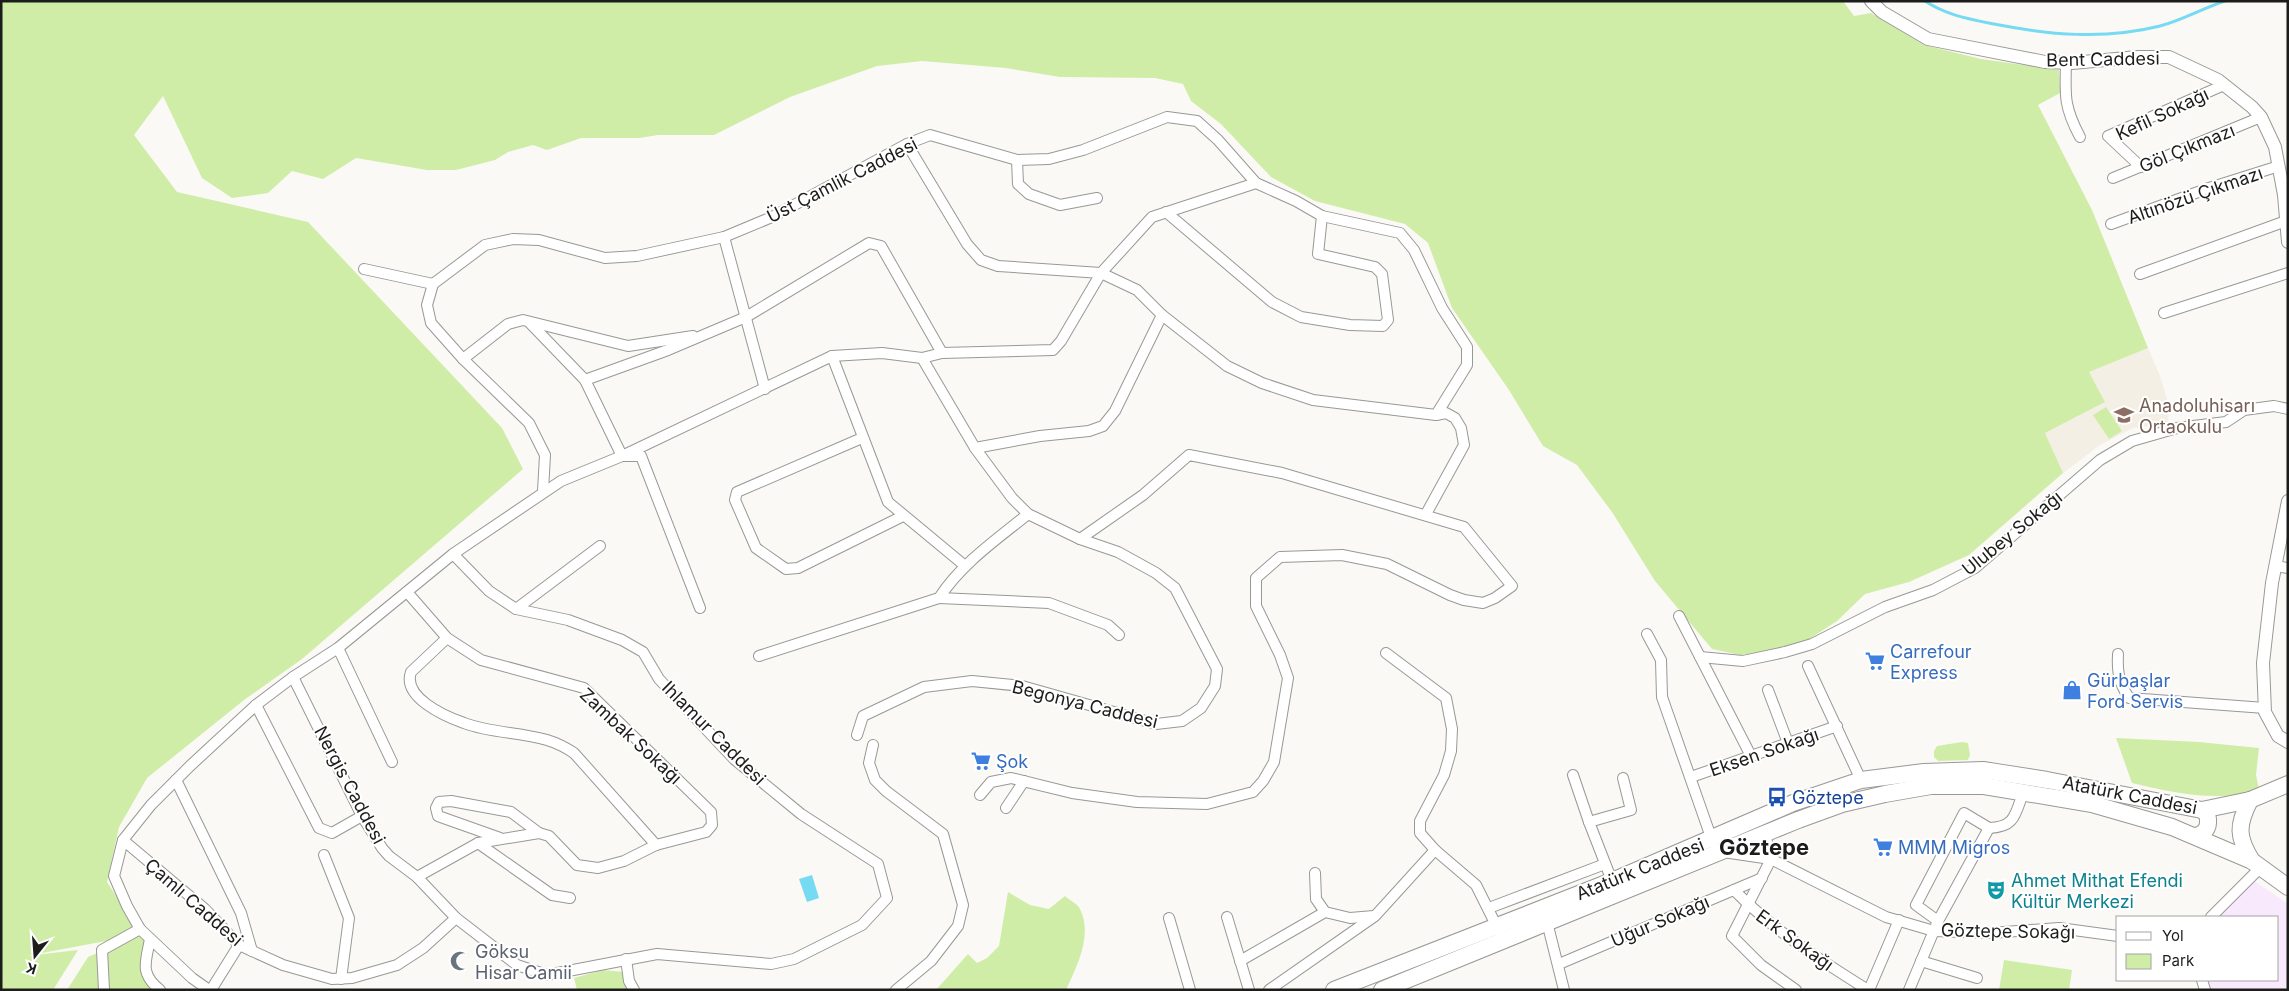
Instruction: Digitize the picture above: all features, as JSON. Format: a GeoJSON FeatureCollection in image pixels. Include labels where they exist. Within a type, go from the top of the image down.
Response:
{"type":"FeatureCollection","features":[{"type":"Feature","properties":{"kind":"main road","name":"Atatürk Caddesi"},"geometry":{"type":"LineString","coordinates":[[1334,990],[1500,933],[1547,922],[1716,846],[1793,803],[1861,780],[1924,772],[1983,770],[2202,810],[2250,800],[2288,784]]}},
{"type":"Feature","properties":{"kind":"main road","name":"Atatürk Caddesi"},"geometry":{"type":"LineString","coordinates":[[1382,990],[1612,881],[1716,846],[1765,834],[1842,804],[1931,786],[1984,786],[2092,804],[2195,836],[2256,864]]}},
{"type":"Feature","properties":{"kind":"main road"},"geometry":{"type":"LineString","coordinates":[[2250,800],[2239,829],[2241,844],[2256,864],[2288,887]]}},
{"type":"Feature","properties":{"kind":"main road"},"geometry":{"type":"LineString","coordinates":[[2195,836],[2203,834],[2208,826],[2207,814],[2202,810]]}},
{"type":"Feature","properties":{"kind":"street","name":"Bent Caddesi"},"geometry":{"type":"LineString","coordinates":[[1871,1],[1882,12],[1928,39],[2046,62],[2066,63],[2138,57],[2169,57],[2218,80],[2261,117],[2275,147],[2284,195],[2288,242]]}},
{"type":"Feature","properties":{"kind":"street"},"geometry":{"type":"LineString","coordinates":[[2066,63],[2065,101],[2069,117],[2080,137]]}},
{"type":"Feature","properties":{"kind":"street","name":"Kefil Sokağı"},"geometry":{"type":"LineString","coordinates":[[2141,167],[2108,136],[2224,85]]}},
{"type":"Feature","properties":{"kind":"street","name":"Üst Çamlik Caddesi"},"geometry":{"type":"LineString","coordinates":[[433,284],[485,245],[513,238],[539,240],[605,258],[637,256],[724,237],[772,218],[907,144],[930,135],[1017,160],[1049,159],[1083,150],[1167,117],[1197,121],[1218,140],[1256,183],[1296,201],[1322,216],[1400,233],[1414,250],[1442,308],[1467,347],[1468,365],[1436,415]]}},
{"type":"Feature","properties":{"kind":"street","name":"Göl Çıkmazı"},"geometry":{"type":"LineString","coordinates":[[2113,178],[2261,117]]}},
{"type":"Feature","properties":{"kind":"street"},"geometry":{"type":"LineString","coordinates":[[907,144],[967,244],[981,260],[998,266],[1102,273],[1137,290],[1162,315],[1227,366],[1262,383],[1313,400],[1436,415],[1446,413],[1455,418],[1461,428],[1464,445],[1426,514]]}},
{"type":"Feature","properties":{"kind":"street"},"geometry":{"type":"LineString","coordinates":[[1017,160],[1018,184],[1029,194],[1060,205],[1097,198]]}},
{"type":"Feature","properties":{"kind":"street","name":"Altınözü Çıkmazı"},"geometry":{"type":"LineString","coordinates":[[2111,224],[2209,188],[2279,166]]}},
{"type":"Feature","properties":{"kind":"street"},"geometry":{"type":"LineString","coordinates":[[239,945],[210,990],[192,978],[140,929],[127,906],[114,876],[123,840],[151,805],[256,705],[338,648],[453,554],[561,480],[622,456],[832,356],[882,353],[922,358],[942,353],[1053,350],[1061,341],[1102,273],[1152,217],[1256,183]]}},
{"type":"Feature","properties":{"kind":"street"},"geometry":{"type":"LineString","coordinates":[[1166,212],[1272,302],[1301,317],[1350,325],[1382,326],[1388,320],[1382,274],[1375,267],[1318,254],[1322,216]]}},
{"type":"Feature","properties":{"kind":"street"},"geometry":{"type":"LineString","coordinates":[[2140,274],[2286,221]]}},
{"type":"Feature","properties":{"kind":"street"},"geometry":{"type":"LineString","coordinates":[[724,237],[765,389]]}},
{"type":"Feature","properties":{"kind":"street"},"geometry":{"type":"LineString","coordinates":[[585,380],[711,333],[746,317],[869,243],[881,246],[942,353]]}},
{"type":"Feature","properties":{"kind":"street"},"geometry":{"type":"LineString","coordinates":[[364,269],[433,284],[427,305],[431,323],[463,359],[529,423],[545,455],[543,491]]}},
{"type":"Feature","properties":{"kind":"street"},"geometry":{"type":"LineString","coordinates":[[2164,313],[2288,273]]}},
{"type":"Feature","properties":{"kind":"street"},"geometry":{"type":"LineString","coordinates":[[975,448],[1040,436],[1089,431],[1103,426],[1115,411],[1162,315]]}},
{"type":"Feature","properties":{"kind":"street"},"geometry":{"type":"LineString","coordinates":[[463,359],[508,324],[523,320],[628,346],[711,333]]}},
{"type":"Feature","properties":{"kind":"street"},"geometry":{"type":"LineString","coordinates":[[530,323],[585,380],[622,456]]}},
{"type":"Feature","properties":{"kind":"street"},"geometry":{"type":"LineString","coordinates":[[832,356],[888,502],[964,565]]}},
{"type":"Feature","properties":{"kind":"street","name":"Begonya Caddesi"},"geometry":{"type":"LineString","coordinates":[[857,735],[863,716],[924,687],[972,681],[1022,686],[1156,724],[1182,721],[1201,708],[1215,686],[1217,669],[1175,588],[1156,573],[1118,552],[1080,539],[1028,514],[1012,498],[975,448],[922,358]]}},
{"type":"Feature","properties":{"kind":"street","name":"Ulubey Sokağı"},"geometry":{"type":"LineString","coordinates":[[1700,657],[1743,660],[1812,644],[1885,607],[1933,590],[1975,568],[2100,460],[2132,441],[2177,428],[2226,422],[2244,410],[2274,406],[2288,409]]}},
{"type":"Feature","properties":{"kind":"street"},"geometry":{"type":"LineString","coordinates":[[862,438],[737,492],[735,500],[756,548],[786,569],[798,568],[903,516]]}},
{"type":"Feature","properties":{"kind":"street"},"geometry":{"type":"LineString","coordinates":[[980,795],[991,782],[1011,778],[1072,793],[1137,802],[1207,804],[1253,792],[1263,781],[1274,762],[1288,678],[1280,655],[1256,606],[1256,578],[1280,557],[1342,554],[1387,564],[1450,595],[1483,603],[1495,598],[1512,586],[1464,527],[1426,514],[1282,473],[1189,455],[1143,495],[1080,539]]}},
{"type":"Feature","properties":{"kind":"street"},"geometry":{"type":"LineString","coordinates":[[622,456],[641,456],[700,608]]}},
{"type":"Feature","properties":{"kind":"street"},"geometry":{"type":"LineString","coordinates":[[544,477],[561,480]]}},
{"type":"Feature","properties":{"kind":"street"},"geometry":{"type":"LineString","coordinates":[[2288,501],[2282,567],[2263,663],[2264,708],[2278,736],[2288,742]]}},
{"type":"Feature","properties":{"kind":"street"},"geometry":{"type":"LineString","coordinates":[[939,598],[952,578],[964,565],[1028,514]]}},
{"type":"Feature","properties":{"kind":"street"},"geometry":{"type":"LineString","coordinates":[[453,554],[489,591],[516,609],[600,546]]}},
{"type":"Feature","properties":{"kind":"street","name":"Zambak Sokağı"},"geometry":{"type":"LineString","coordinates":[[407,592],[447,638],[482,660],[584,688],[711,812],[712,825],[706,832],[656,846],[624,861],[598,868],[577,865],[549,836],[539,833],[511,812],[451,801],[438,802],[436,808],[438,816],[502,839]]}},
{"type":"Feature","properties":{"kind":"street"},"geometry":{"type":"LineString","coordinates":[[759,656],[939,598],[1049,603],[1108,625],[1119,635]]}},
{"type":"Feature","properties":{"kind":"street","name":"Ihlamur Caddesi"},"geometry":{"type":"LineString","coordinates":[[516,609],[568,620],[622,640],[643,652],[659,679],[734,759],[801,814],[878,864],[887,898],[862,925],[794,959],[771,964],[656,954],[626,959]]}},
{"type":"Feature","properties":{"kind":"street"},"geometry":{"type":"LineString","coordinates":[[1679,616],[1751,756]]}},
{"type":"Feature","properties":{"kind":"street"},"geometry":{"type":"LineString","coordinates":[[1647,634],[1661,660],[1662,697],[1716,846]]}},
{"type":"Feature","properties":{"kind":"street"},"geometry":{"type":"LineString","coordinates":[[447,638],[411,672],[408,680],[413,693],[426,703],[464,723],[562,745],[574,753],[656,846]]}},
{"type":"Feature","properties":{"kind":"street"},"geometry":{"type":"LineString","coordinates":[[338,648],[392,762]]}},
{"type":"Feature","properties":{"kind":"street"},"geometry":{"type":"LineString","coordinates":[[1386,653],[1446,698],[1452,729],[1451,751],[1444,775],[1420,822],[1420,833],[1435,850],[1476,885],[1500,933]]}},
{"type":"Feature","properties":{"kind":"street"},"geometry":{"type":"LineString","coordinates":[[2118,654],[2117,671],[2120,685],[2129,698],[2264,708]]}},
{"type":"Feature","properties":{"kind":"street","name":"Eksen Sokağı"},"geometry":{"type":"LineString","coordinates":[[1808,666],[1861,780]]}},
{"type":"Feature","properties":{"kind":"street","name":"Nergis Caddesi"},"geometry":{"type":"LineString","coordinates":[[294,677],[362,816],[389,856],[417,877],[456,918],[517,965],[547,974],[626,959]]}},
{"type":"Feature","properties":{"kind":"street"},"geometry":{"type":"LineString","coordinates":[[1768,690],[1788,743]]}},
{"type":"Feature","properties":{"kind":"street"},"geometry":{"type":"LineString","coordinates":[[256,705],[319,828],[332,833],[362,816]]}},
{"type":"Feature","properties":{"kind":"street","name":"Eksen Sokağı"},"geometry":{"type":"LineString","coordinates":[[1691,777],[1837,726]]}},
{"type":"Feature","properties":{"kind":"street"},"geometry":{"type":"LineString","coordinates":[[873,745],[870,763],[875,780],[886,792],[943,834],[963,905],[958,926],[931,961],[896,990]]}},
{"type":"Feature","properties":{"kind":"street"},"geometry":{"type":"LineString","coordinates":[[1573,775],[1612,881]]}},
{"type":"Feature","properties":{"kind":"street"},"geometry":{"type":"LineString","coordinates":[[1589,822],[1632,810],[1623,778]]}},
{"type":"Feature","properties":{"kind":"street"},"geometry":{"type":"LineString","coordinates":[[176,780],[241,913],[252,951]]}},
{"type":"Feature","properties":{"kind":"street"},"geometry":{"type":"LineString","coordinates":[[1006,808],[1024,781]]}},
{"type":"Feature","properties":{"kind":"street"},"geometry":{"type":"LineString","coordinates":[[1936,926],[1916,905],[1964,813],[1989,828],[2004,828],[2011,822],[2023,793]]}},
{"type":"Feature","properties":{"kind":"street"},"geometry":{"type":"LineString","coordinates":[[1909,990],[1936,926],[1989,828]]}},
{"type":"Feature","properties":{"kind":"street"},"geometry":{"type":"LineString","coordinates":[[417,877],[478,843],[539,833]]}},
{"type":"Feature","properties":{"kind":"street"},"geometry":{"type":"LineString","coordinates":[[1765,834],[1771,859],[1732,936],[1761,965],[1796,990]]}},
{"type":"Feature","properties":{"kind":"street","name":"Çamlı Caddesi"},"geometry":{"type":"LineString","coordinates":[[123,840],[205,909],[239,945],[283,965],[332,979],[352,978],[398,966],[423,948],[456,918]]}},
{"type":"Feature","properties":{"kind":"street"},"geometry":{"type":"LineString","coordinates":[[478,843],[552,895],[570,898]]}},
{"type":"Feature","properties":{"kind":"street","name":"Göztepe Sokağı"},"geometry":{"type":"LineString","coordinates":[[1716,846],[1771,859],[1886,916],[1899,920],[1991,933],[2059,928],[2116,936]]}},
{"type":"Feature","properties":{"kind":"street"},"geometry":{"type":"LineString","coordinates":[[1269,990],[1375,916],[1435,850]]}},
{"type":"Feature","properties":{"kind":"street"},"geometry":{"type":"LineString","coordinates":[[324,855],[348,918],[341,979]]}},
{"type":"Feature","properties":{"kind":"street"},"geometry":{"type":"LineString","coordinates":[[1489,908],[1605,864]]}},
{"type":"Feature","properties":{"kind":"street"},"geometry":{"type":"LineString","coordinates":[[2212,916],[2256,864]]}},
{"type":"Feature","properties":{"kind":"street"},"geometry":{"type":"LineString","coordinates":[[1314,873],[1316,899],[1325,912],[1350,918],[1375,916]]}},
{"type":"Feature","properties":{"kind":"street","name":"Uğur Sokağı"},"geometry":{"type":"LineString","coordinates":[[1559,964],[1762,878]]}},
{"type":"Feature","properties":{"kind":"street","name":"Erk Sokağı"},"geometry":{"type":"LineString","coordinates":[[1734,890],[1791,940],[1868,990]]}},
{"type":"Feature","properties":{"kind":"street"},"geometry":{"type":"LineString","coordinates":[[1240,961],[1325,912]]}},
{"type":"Feature","properties":{"kind":"street"},"geometry":{"type":"LineString","coordinates":[[1227,916],[1249,990]]}},
{"type":"Feature","properties":{"kind":"street"},"geometry":{"type":"LineString","coordinates":[[1169,918],[1190,990]]}},
{"type":"Feature","properties":{"kind":"street"},"geometry":{"type":"LineString","coordinates":[[1868,990],[1899,920]]}},
{"type":"Feature","properties":{"kind":"street"},"geometry":{"type":"LineString","coordinates":[[1547,922],[1564,990]]}},
{"type":"Feature","properties":{"kind":"street"},"geometry":{"type":"LineString","coordinates":[[104,990],[102,950],[140,929]]}},
{"type":"Feature","properties":{"kind":"street"},"geometry":{"type":"LineString","coordinates":[[150,939],[144,968],[150,982],[160,990]]}},
{"type":"Feature","properties":{"kind":"street"},"geometry":{"type":"LineString","coordinates":[[626,959],[630,981],[634,990]]}},
{"type":"Feature","properties":{"kind":"street"},"geometry":{"type":"LineString","coordinates":[[1921,961],[1977,978]]}},
{"type":"Feature","properties":{"kind":"shaded area","name":"Anadoluhisarı Ortaokulu"},"geometry":{"type":"Polygon","coordinates":[[[2148,348],[2160,376],[2169,406],[2168,424],[2133,428],[2100,445],[2063,473],[2045,433],[2105,402],[2089,372],[2148,348]]]}},
{"type":"Feature","properties":{"kind":"shaded area"},"geometry":{"type":"Polygon","coordinates":[[[2253,880],[2288,904],[2288,990],[2209,990],[2206,981],[2279,981],[2279,916],[2214,916],[2253,880]]]}},
{"type":"Feature","properties":{"kind":"green space"},"geometry":{"type":"Polygon","coordinates":[[[1,1],[1843,1],[1854,16],[1871,13],[1924,45],[1981,59],[2059,70],[2060,93],[2038,105],[2092,210],[2148,348],[2089,372],[2105,402],[2045,433],[2063,473],[1969,555],[1909,582],[1865,594],[1837,621],[1803,643],[1776,651],[1740,655],[1712,649],[1655,581],[1612,512],[1577,465],[1543,446],[1509,390],[1452,308],[1428,243],[1405,224],[1315,201],[1271,177],[1221,124],[1191,101],[1183,84],[1155,78],[1060,77],[1006,68],[922,61],[877,66],[790,97],[714,135],[581,138],[547,150],[533,145],[508,152],[495,160],[456,170],[427,170],[356,158],[323,179],[292,171],[268,193],[232,198],[202,178],[163,96],[134,135],[177,192],[308,222],[502,428],[523,469],[302,659],[244,700],[147,778],[119,827],[107,882],[141,934],[149,939],[142,968],[154,990],[67,990],[88,957],[138,935],[26,956],[78,950],[53,990],[1,990],[1,1]]]}},
{"type":"Feature","properties":{"kind":"green space"},"geometry":{"type":"Polygon","coordinates":[[[2106,407],[2122,431],[2109,439],[2093,415],[2106,407]]]}},
{"type":"Feature","properties":{"kind":"green space"},"geometry":{"type":"Polygon","coordinates":[[[2116,738],[2199,742],[2259,748],[2256,775],[2259,789],[2229,796],[2213,796],[2179,793],[2132,783],[2116,738]]]}},
{"type":"Feature","properties":{"kind":"green space"},"geometry":{"type":"Polygon","coordinates":[[[1962,742],[1968,743],[1970,755],[1968,760],[1938,761],[1934,757],[1934,751],[1937,746],[1962,742]]]}},
{"type":"Feature","properties":{"kind":"green space"},"geometry":{"type":"Polygon","coordinates":[[[1008,892],[1030,905],[1049,909],[1065,896],[1079,907],[1084,919],[1084,940],[1079,961],[1066,990],[936,990],[968,954],[977,963],[987,958],[999,946],[1008,892]]]}},
{"type":"Feature","properties":{"kind":"green space"},"geometry":{"type":"Polygon","coordinates":[[[2004,960],[2072,970],[2069,990],[1999,990],[2004,960]]]}},
{"type":"Feature","properties":{"kind":"green space"},"geometry":{"type":"Polygon","coordinates":[[[603,970],[624,972],[631,990],[577,990],[574,978],[603,970]]]}},
{"type":"Feature","properties":{"kind":"water"},"geometry":{"type":"Polygon","coordinates":[[[812,875],[819,898],[807,902],[799,879],[812,875]]]}},
{"type":"Feature","properties":{"kind":"waterway"},"geometry":{"type":"LineString","coordinates":[[1925,1],[1949,13],[1994,24],[2036,31],[2077,34],[2118,33],[2160,26],[2225,1]]}},
{"type":"Feature","properties":{"kind":"place","name":"Anadoluhisarı Ortaokulu"},"geometry":{"type":"Point","coordinates":[2124,415]}},
{"type":"Feature","properties":{"kind":"place","name":"Carrefour Express"},"geometry":{"type":"Point","coordinates":[1875,661]}},
{"type":"Feature","properties":{"kind":"place","name":"Gürbaşlar Ford Servis"},"geometry":{"type":"Point","coordinates":[2072,690]}},
{"type":"Feature","properties":{"kind":"place","name":"Şok"},"geometry":{"type":"Point","coordinates":[981,761]}},
{"type":"Feature","properties":{"kind":"place","name":"Göztepe"},"geometry":{"type":"Point","coordinates":[1777,797]}},
{"type":"Feature","properties":{"kind":"place","name":"MMM Migros"},"geometry":{"type":"Point","coordinates":[1883,847]}},
{"type":"Feature","properties":{"kind":"place","name":"Ahmet Mithat Efendi Kültür Merkezi"},"geometry":{"type":"Point","coordinates":[1996,890]}},
{"type":"Feature","properties":{"kind":"place","name":"Göksu Hisar Camii"},"geometry":{"type":"Point","coordinates":[460,961]}},
{"type":"Feature","properties":{"kind":"district","name":"Göztepe"},"geometry":{"type":"Point","coordinates":[1764,847]}}]}
